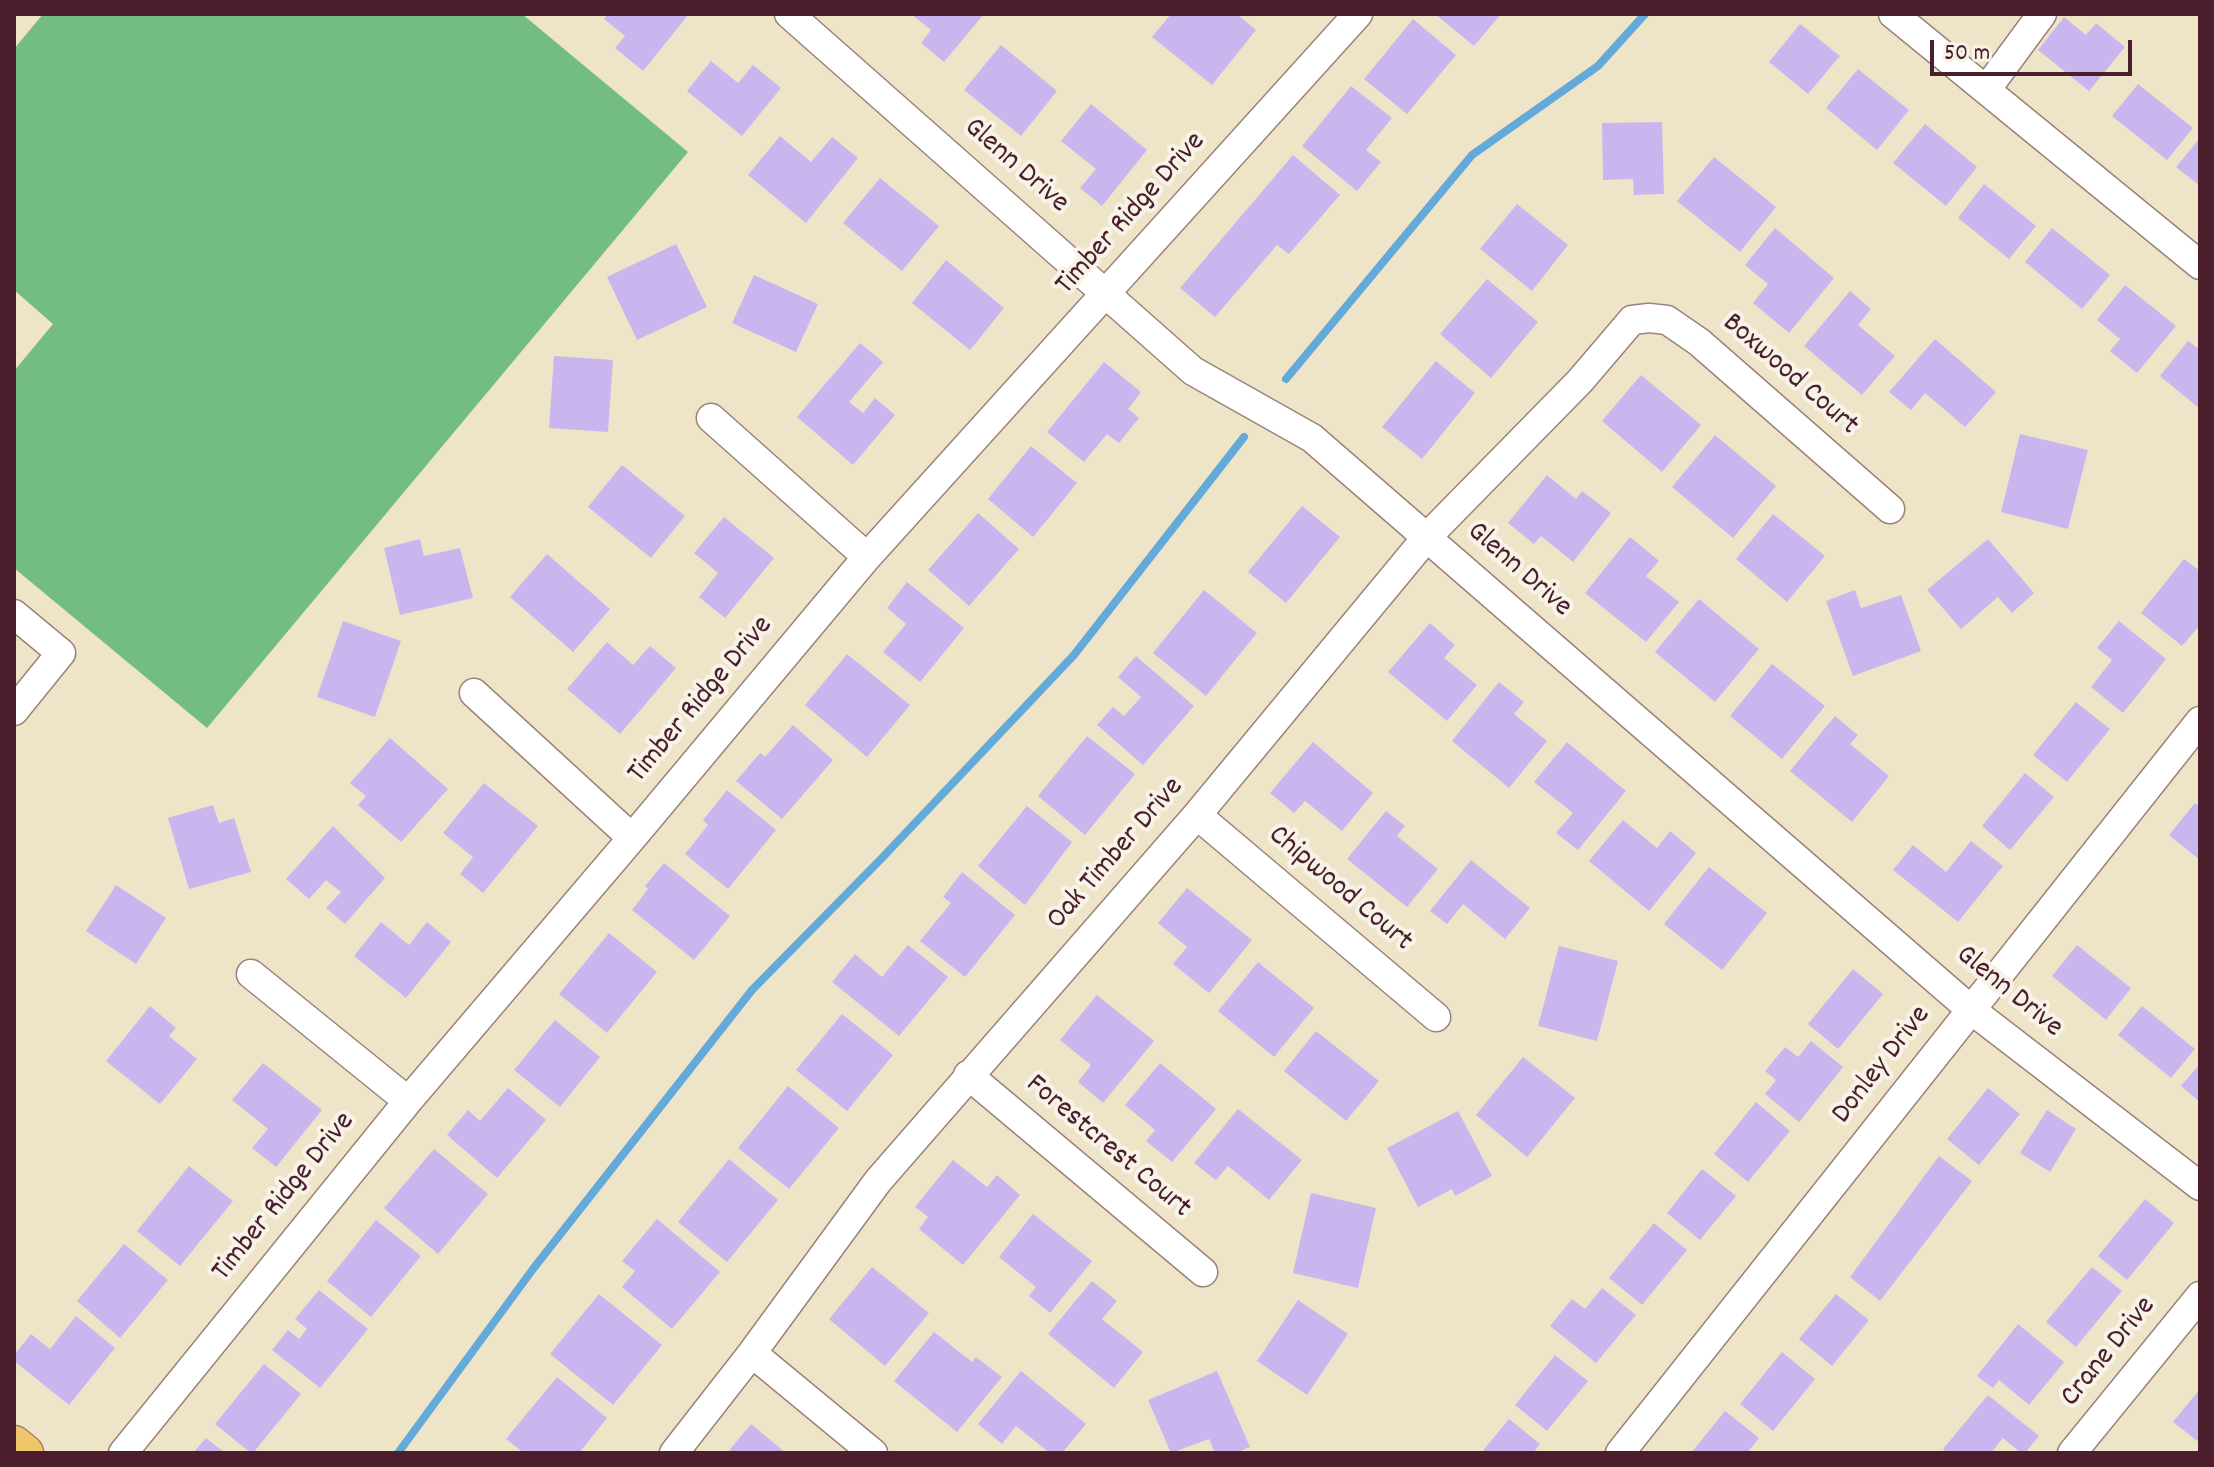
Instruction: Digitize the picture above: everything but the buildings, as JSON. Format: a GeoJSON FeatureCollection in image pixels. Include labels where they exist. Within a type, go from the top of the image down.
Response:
{"type":"FeatureCollection","features":[{"type":"Feature","properties":{"kind":"main road"},"geometry":{"type":"LineString","coordinates":[[14,1444],[25,1453]]}},
{"type":"Feature","properties":{"kind":"street","name":"Glenn Drive"},"geometry":{"type":"LineString","coordinates":[[789,14],[1193,371],[1312,438],[1970,1009],[2200,1186]]}},
{"type":"Feature","properties":{"kind":"street"},"geometry":{"type":"LineString","coordinates":[[1893,14],[2200,265]]}},
{"type":"Feature","properties":{"kind":"street"},"geometry":{"type":"LineString","coordinates":[[1986,90],[2042,14]]}},
{"type":"Feature","properties":{"kind":"street","name":"Timber Ridge Drive"},"geometry":{"type":"LineString","coordinates":[[123,1453],[408,1101],[867,557],[1108,293],[1350,17]]}},
{"type":"Feature","properties":{"kind":"street","name":"Oak Timber Drive"},"geometry":{"type":"LineString","coordinates":[[674,1453],[878,1181],[1197,815],[1427,537],[1580,381],[1632,320]]}},
{"type":"Feature","properties":{"kind":"street","name":"Boxwood Court"},"geometry":{"type":"LineString","coordinates":[[1632,320],[1667,320],[1699,342],[1890,509]]}},
{"type":"Feature","properties":{"kind":"street"},"geometry":{"type":"LineString","coordinates":[[711,418],[867,557]]}},
{"type":"Feature","properties":{"kind":"street"},"geometry":{"type":"LineString","coordinates":[[14,614],[61,653],[14,711]]}},
{"type":"Feature","properties":{"kind":"street"},"geometry":{"type":"LineString","coordinates":[[474,693],[632,838]]}},
{"type":"Feature","properties":{"kind":"street","name":"Donley Drive"},"geometry":{"type":"LineString","coordinates":[[1620,1453],[2200,721]]}},
{"type":"Feature","properties":{"kind":"street","name":"Chipwood Court"},"geometry":{"type":"LineString","coordinates":[[1197,815],[1436,1017]]}},
{"type":"Feature","properties":{"kind":"street"},"geometry":{"type":"LineString","coordinates":[[251,974],[408,1101]]}},
{"type":"Feature","properties":{"kind":"street","name":"Forestcrest Court"},"geometry":{"type":"LineString","coordinates":[[968,1075],[1203,1272]]}},
{"type":"Feature","properties":{"kind":"street","name":"Crane Drive"},"geometry":{"type":"LineString","coordinates":[[2072,1453],[2200,1296]]}},
{"type":"Feature","properties":{"kind":"street"},"geometry":{"type":"LineString","coordinates":[[752,1353],[873,1453]]}},
{"type":"Feature","properties":{"kind":"green space"},"geometry":{"type":"Polygon","coordinates":[[[43,14],[522,14],[688,152],[207,728],[14,568],[14,371],[53,324],[14,290],[14,49],[43,14]]]}},
{"type":"Feature","properties":{"kind":"waterway"},"geometry":{"type":"LineString","coordinates":[[1286,379],[1472,155],[1598,66],[1645,14]]}},
{"type":"Feature","properties":{"kind":"waterway"},"geometry":{"type":"LineString","coordinates":[[398,1453],[533,1269],[752,990],[1074,655],[1244,437]]}}]}
